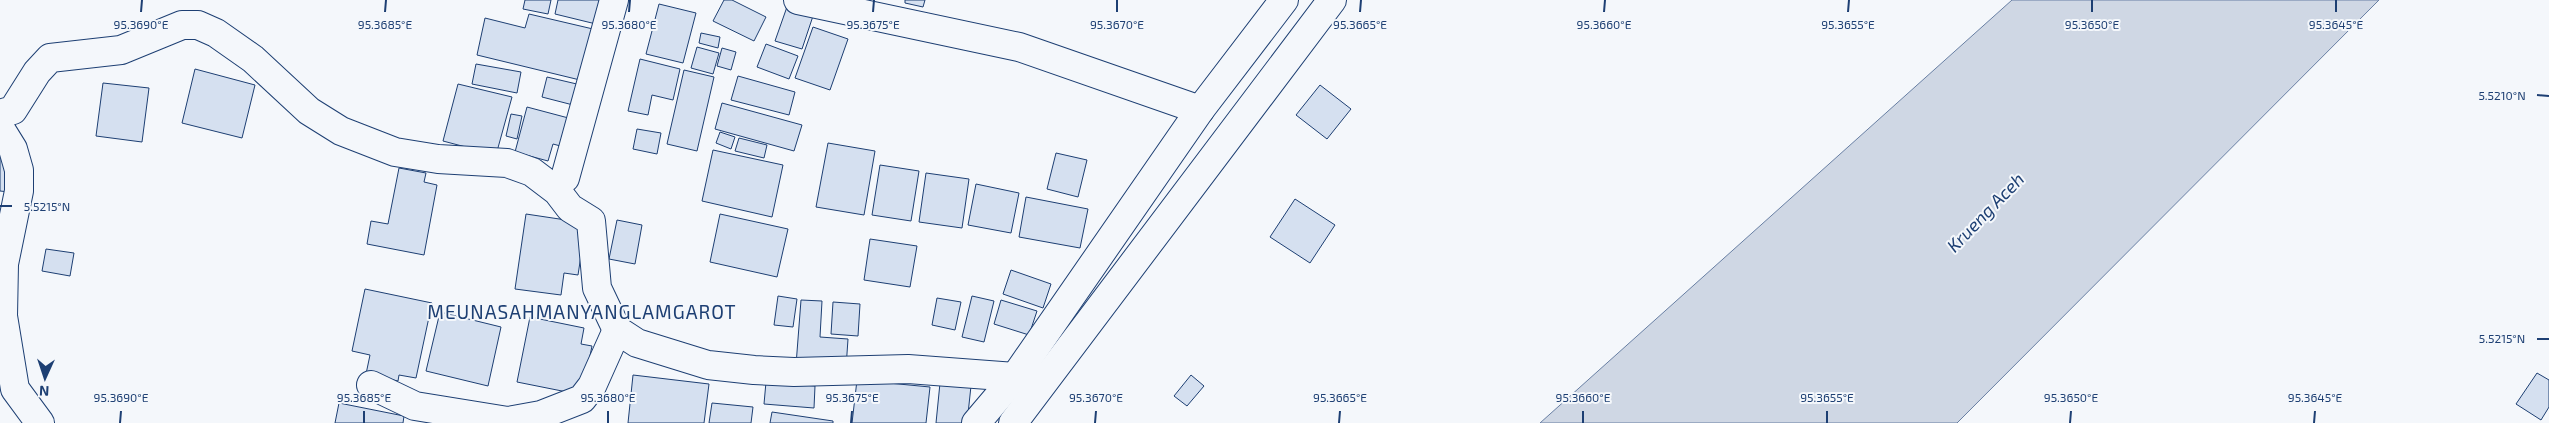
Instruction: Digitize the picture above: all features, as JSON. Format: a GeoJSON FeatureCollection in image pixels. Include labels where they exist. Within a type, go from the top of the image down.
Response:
{"type":"FeatureCollection","features":[{"type":"Feature","properties":{"kind":"street"},"geometry":{"type":"LineString","coordinates":[[565,178],[614,0]]}},
{"type":"Feature","properties":{"kind":"street"},"geometry":{"type":"LineString","coordinates":[[798,0],[1019,48],[1200,110]]}},
{"type":"Feature","properties":{"kind":"street"},"geometry":{"type":"LineString","coordinates":[[976,423],[1015,377],[1200,110],[1284,0]]}},
{"type":"Feature","properties":{"kind":"street"},"geometry":{"type":"LineString","coordinates":[[1013,423],[1332,0]]}},
{"type":"Feature","properties":{"kind":"street"},"geometry":{"type":"LineString","coordinates":[[0,114],[12,110],[37,72],[50,58],[121,50],[182,24],[198,25],[216,33],[253,59],[309,111],[341,131],[394,152],[438,159],[507,163],[532,172],[557,191],[570,208],[591,221],[597,288],[617,330],[637,343],[708,365],[794,372],[908,369],[1015,377]]}},
{"type":"Feature","properties":{"kind":"street"},"geometry":{"type":"LineString","coordinates":[[0,128],[13,149],[19,170],[18,191],[4,264],[3,316],[16,388],[40,423]]}},
{"type":"Feature","properties":{"kind":"street"},"geometry":{"type":"LineString","coordinates":[[371,385],[415,406],[508,421],[541,415],[582,399],[592,386],[617,330]]}},
{"type":"Feature","properties":{"kind":"water","name":"Krueng Aceh"},"geometry":{"type":"Polygon","coordinates":[[[2012,0],[2379,0],[1957,423],[1540,423],[2012,0]]]}},
{"type":"Feature","properties":{"kind":"building"},"geometry":{"type":"Polygon","coordinates":[[[525,0],[551,0],[548,14],[523,9],[525,0]]]}},
{"type":"Feature","properties":{"kind":"building"},"geometry":{"type":"Polygon","coordinates":[[[558,0],[602,0],[596,24],[555,14],[558,0]]]}},
{"type":"Feature","properties":{"kind":"building"},"geometry":{"type":"Polygon","coordinates":[[[724,0],[732,0],[766,17],[754,41],[713,21],[724,0]]]}},
{"type":"Feature","properties":{"kind":"building"},"geometry":{"type":"Polygon","coordinates":[[[905,0],[925,0],[923,7],[905,3],[905,0]]]}},
{"type":"Feature","properties":{"kind":"building"},"geometry":{"type":"Polygon","coordinates":[[[659,4],[696,13],[683,63],[646,54],[659,4]]]}},
{"type":"Feature","properties":{"kind":"building"},"geometry":{"type":"Polygon","coordinates":[[[788,4],[814,13],[802,49],[775,41],[788,4]]]}},
{"type":"Feature","properties":{"kind":"building"},"geometry":{"type":"Polygon","coordinates":[[[529,14],[593,29],[580,80],[477,55],[485,18],[525,28],[529,14]]]}},
{"type":"Feature","properties":{"kind":"building"},"geometry":{"type":"Polygon","coordinates":[[[813,27],[848,39],[830,90],[795,78],[813,27]]]}},
{"type":"Feature","properties":{"kind":"building"},"geometry":{"type":"Polygon","coordinates":[[[701,33],[720,37],[718,48],[699,43],[701,33]]]}},
{"type":"Feature","properties":{"kind":"building"},"geometry":{"type":"Polygon","coordinates":[[[766,44],[798,56],[789,79],[757,67],[766,44]]]}},
{"type":"Feature","properties":{"kind":"building"},"geometry":{"type":"Polygon","coordinates":[[[697,47],[719,53],[713,74],[691,68],[697,47]]]}},
{"type":"Feature","properties":{"kind":"building"},"geometry":{"type":"Polygon","coordinates":[[[722,48],[736,52],[731,70],[717,66],[722,48]]]}},
{"type":"Feature","properties":{"kind":"building"},"geometry":{"type":"Polygon","coordinates":[[[640,59],[680,69],[673,100],[652,95],[648,115],[628,111],[640,59]]]}},
{"type":"Feature","properties":{"kind":"building"},"geometry":{"type":"Polygon","coordinates":[[[476,64],[521,72],[517,93],[472,84],[476,64]]]}},
{"type":"Feature","properties":{"kind":"building"},"geometry":{"type":"Polygon","coordinates":[[[195,69],[255,85],[242,138],[182,123],[195,69]]]}},
{"type":"Feature","properties":{"kind":"building"},"geometry":{"type":"Polygon","coordinates":[[[684,70],[714,77],[697,151],[667,144],[684,70]]]}},
{"type":"Feature","properties":{"kind":"building"},"geometry":{"type":"Polygon","coordinates":[[[738,76],[795,92],[789,115],[731,100],[738,76]]]}},
{"type":"Feature","properties":{"kind":"building"},"geometry":{"type":"Polygon","coordinates":[[[547,77],[581,85],[577,106],[542,97],[547,77]]]}},
{"type":"Feature","properties":{"kind":"building"},"geometry":{"type":"Polygon","coordinates":[[[103,83],[149,88],[142,142],[96,136],[103,83]]]}},
{"type":"Feature","properties":{"kind":"building"},"geometry":{"type":"Polygon","coordinates":[[[458,84],[512,97],[496,155],[443,141],[458,84]]]}},
{"type":"Feature","properties":{"kind":"building"},"geometry":{"type":"Polygon","coordinates":[[[1320,85],[1351,109],[1327,139],[1296,115],[1320,85]]]}},
{"type":"Feature","properties":{"kind":"building"},"geometry":{"type":"Polygon","coordinates":[[[722,103],[802,125],[794,151],[715,129],[722,103]]]}},
{"type":"Feature","properties":{"kind":"building"},"geometry":{"type":"Polygon","coordinates":[[[527,107],[576,120],[568,148],[553,144],[548,161],[515,152],[527,107]]]}},
{"type":"Feature","properties":{"kind":"building"},"geometry":{"type":"Polygon","coordinates":[[[511,114],[522,116],[517,139],[506,136],[511,114]]]}},
{"type":"Feature","properties":{"kind":"building"},"geometry":{"type":"Polygon","coordinates":[[[637,129],[661,133],[657,154],[633,149],[637,129]]]}},
{"type":"Feature","properties":{"kind":"building"},"geometry":{"type":"Polygon","coordinates":[[[720,132],[735,137],[731,149],[716,143],[720,132]]]}},
{"type":"Feature","properties":{"kind":"building"},"geometry":{"type":"Polygon","coordinates":[[[739,138],[767,145],[764,158],[735,151],[739,138]]]}},
{"type":"Feature","properties":{"kind":"building"},"geometry":{"type":"Polygon","coordinates":[[[828,143],[875,151],[864,215],[816,207],[828,143]]]}},
{"type":"Feature","properties":{"kind":"building"},"geometry":{"type":"Polygon","coordinates":[[[713,150],[783,165],[772,217],[702,201],[713,150]]]}},
{"type":"Feature","properties":{"kind":"building"},"geometry":{"type":"Polygon","coordinates":[[[1056,153],[1087,160],[1078,197],[1047,189],[1056,153]]]}},
{"type":"Feature","properties":{"kind":"building"},"geometry":{"type":"Polygon","coordinates":[[[0,155],[11,156],[9,192],[0,191],[0,155]]]}},
{"type":"Feature","properties":{"kind":"building"},"geometry":{"type":"Polygon","coordinates":[[[880,165],[919,171],[911,221],[872,215],[880,165]]]}},
{"type":"Feature","properties":{"kind":"building"},"geometry":{"type":"Polygon","coordinates":[[[399,168],[426,173],[424,182],[437,185],[424,255],[367,244],[371,221],[388,224],[399,168]]]}},
{"type":"Feature","properties":{"kind":"building"},"geometry":{"type":"Polygon","coordinates":[[[926,173],[969,179],[962,228],[919,222],[926,173]]]}},
{"type":"Feature","properties":{"kind":"building"},"geometry":{"type":"Polygon","coordinates":[[[976,184],[1019,193],[1011,233],[968,225],[976,184]]]}},
{"type":"Feature","properties":{"kind":"building"},"geometry":{"type":"Polygon","coordinates":[[[1026,197],[1088,209],[1080,248],[1019,237],[1026,197]]]}},
{"type":"Feature","properties":{"kind":"building"},"geometry":{"type":"Polygon","coordinates":[[[1295,199],[1335,225],[1310,263],[1270,237],[1295,199]]]}},
{"type":"Feature","properties":{"kind":"building"},"geometry":{"type":"Polygon","coordinates":[[[526,214],[586,223],[578,275],[564,273],[561,295],[515,289],[526,214]]]}},
{"type":"Feature","properties":{"kind":"building"},"geometry":{"type":"Polygon","coordinates":[[[720,214],[788,229],[777,277],[710,262],[720,214]]]}},
{"type":"Feature","properties":{"kind":"building"},"geometry":{"type":"Polygon","coordinates":[[[617,220],[642,225],[635,264],[609,259],[617,220]]]}},
{"type":"Feature","properties":{"kind":"building"},"geometry":{"type":"Polygon","coordinates":[[[870,239],[917,246],[910,287],[864,280],[870,239]]]}},
{"type":"Feature","properties":{"kind":"building"},"geometry":{"type":"Polygon","coordinates":[[[46,249],[74,253],[70,276],[42,271],[46,249]]]}},
{"type":"Feature","properties":{"kind":"building"},"geometry":{"type":"Polygon","coordinates":[[[1011,270],[1051,284],[1043,308],[1003,294],[1011,270]]]}},
{"type":"Feature","properties":{"kind":"building"},"geometry":{"type":"Polygon","coordinates":[[[365,289],[432,303],[416,378],[399,375],[398,381],[366,374],[370,355],[352,351],[365,289]]]}},
{"type":"Feature","properties":{"kind":"building"},"geometry":{"type":"Polygon","coordinates":[[[778,296],[797,299],[793,327],[774,325],[778,296]]]}},
{"type":"Feature","properties":{"kind":"building"},"geometry":{"type":"Polygon","coordinates":[[[972,296],[994,301],[984,342],[962,337],[972,296]]]}},
{"type":"Feature","properties":{"kind":"building"},"geometry":{"type":"Polygon","coordinates":[[[937,298],[961,302],[955,330],[932,325],[937,298]]]}},
{"type":"Feature","properties":{"kind":"building"},"geometry":{"type":"Polygon","coordinates":[[[801,300],[822,301],[820,337],[848,339],[846,368],[796,365],[801,300]]]}},
{"type":"Feature","properties":{"kind":"building"},"geometry":{"type":"Polygon","coordinates":[[[1001,300],[1037,311],[1029,335],[994,324],[1001,300]]]}},
{"type":"Feature","properties":{"kind":"building"},"geometry":{"type":"Polygon","coordinates":[[[833,302],[860,304],[858,336],[831,334],[833,302]]]}},
{"type":"Feature","properties":{"kind":"building"},"geometry":{"type":"Polygon","coordinates":[[[440,312],[501,327],[488,386],[426,371],[440,312]]]}},
{"type":"Feature","properties":{"kind":"building"},"geometry":{"type":"Polygon","coordinates":[[[530,317],[584,328],[581,344],[592,346],[582,395],[517,382],[530,317]]]}},
{"type":"Feature","properties":{"kind":"building"},"geometry":{"type":"Polygon","coordinates":[[[2537,373],[2549,380],[2549,407],[2541,420],[2516,404],[2537,373]]]}},
{"type":"Feature","properties":{"kind":"building"},"geometry":{"type":"Polygon","coordinates":[[[633,375],[709,384],[704,423],[628,423],[633,375]]]}},
{"type":"Feature","properties":{"kind":"building"},"geometry":{"type":"Polygon","coordinates":[[[1191,375],[1204,386],[1187,406],[1174,396],[1191,375]]]}},
{"type":"Feature","properties":{"kind":"building"},"geometry":{"type":"Polygon","coordinates":[[[857,380],[930,387],[926,423],[852,423],[857,380]]]}},
{"type":"Feature","properties":{"kind":"building"},"geometry":{"type":"Polygon","coordinates":[[[766,382],[815,386],[814,408],[764,404],[766,382]]]}},
{"type":"Feature","properties":{"kind":"building"},"geometry":{"type":"Polygon","coordinates":[[[940,383],[971,386],[967,423],[936,423],[940,383]]]}},
{"type":"Feature","properties":{"kind":"building"},"geometry":{"type":"Polygon","coordinates":[[[339,403],[404,416],[403,423],[335,423],[339,403]]]}},
{"type":"Feature","properties":{"kind":"building"},"geometry":{"type":"Polygon","coordinates":[[[712,403],[753,407],[751,423],[709,423],[712,403]]]}},
{"type":"Feature","properties":{"kind":"building"},"geometry":{"type":"Polygon","coordinates":[[[772,412],[833,421],[833,423],[770,423],[772,412]]]}},
{"type":"Feature","properties":{"kind":"district","name":"MEUNASAHMANYANGLAMGAROT"},"geometry":{"type":"Point","coordinates":[582,311]}}]}
